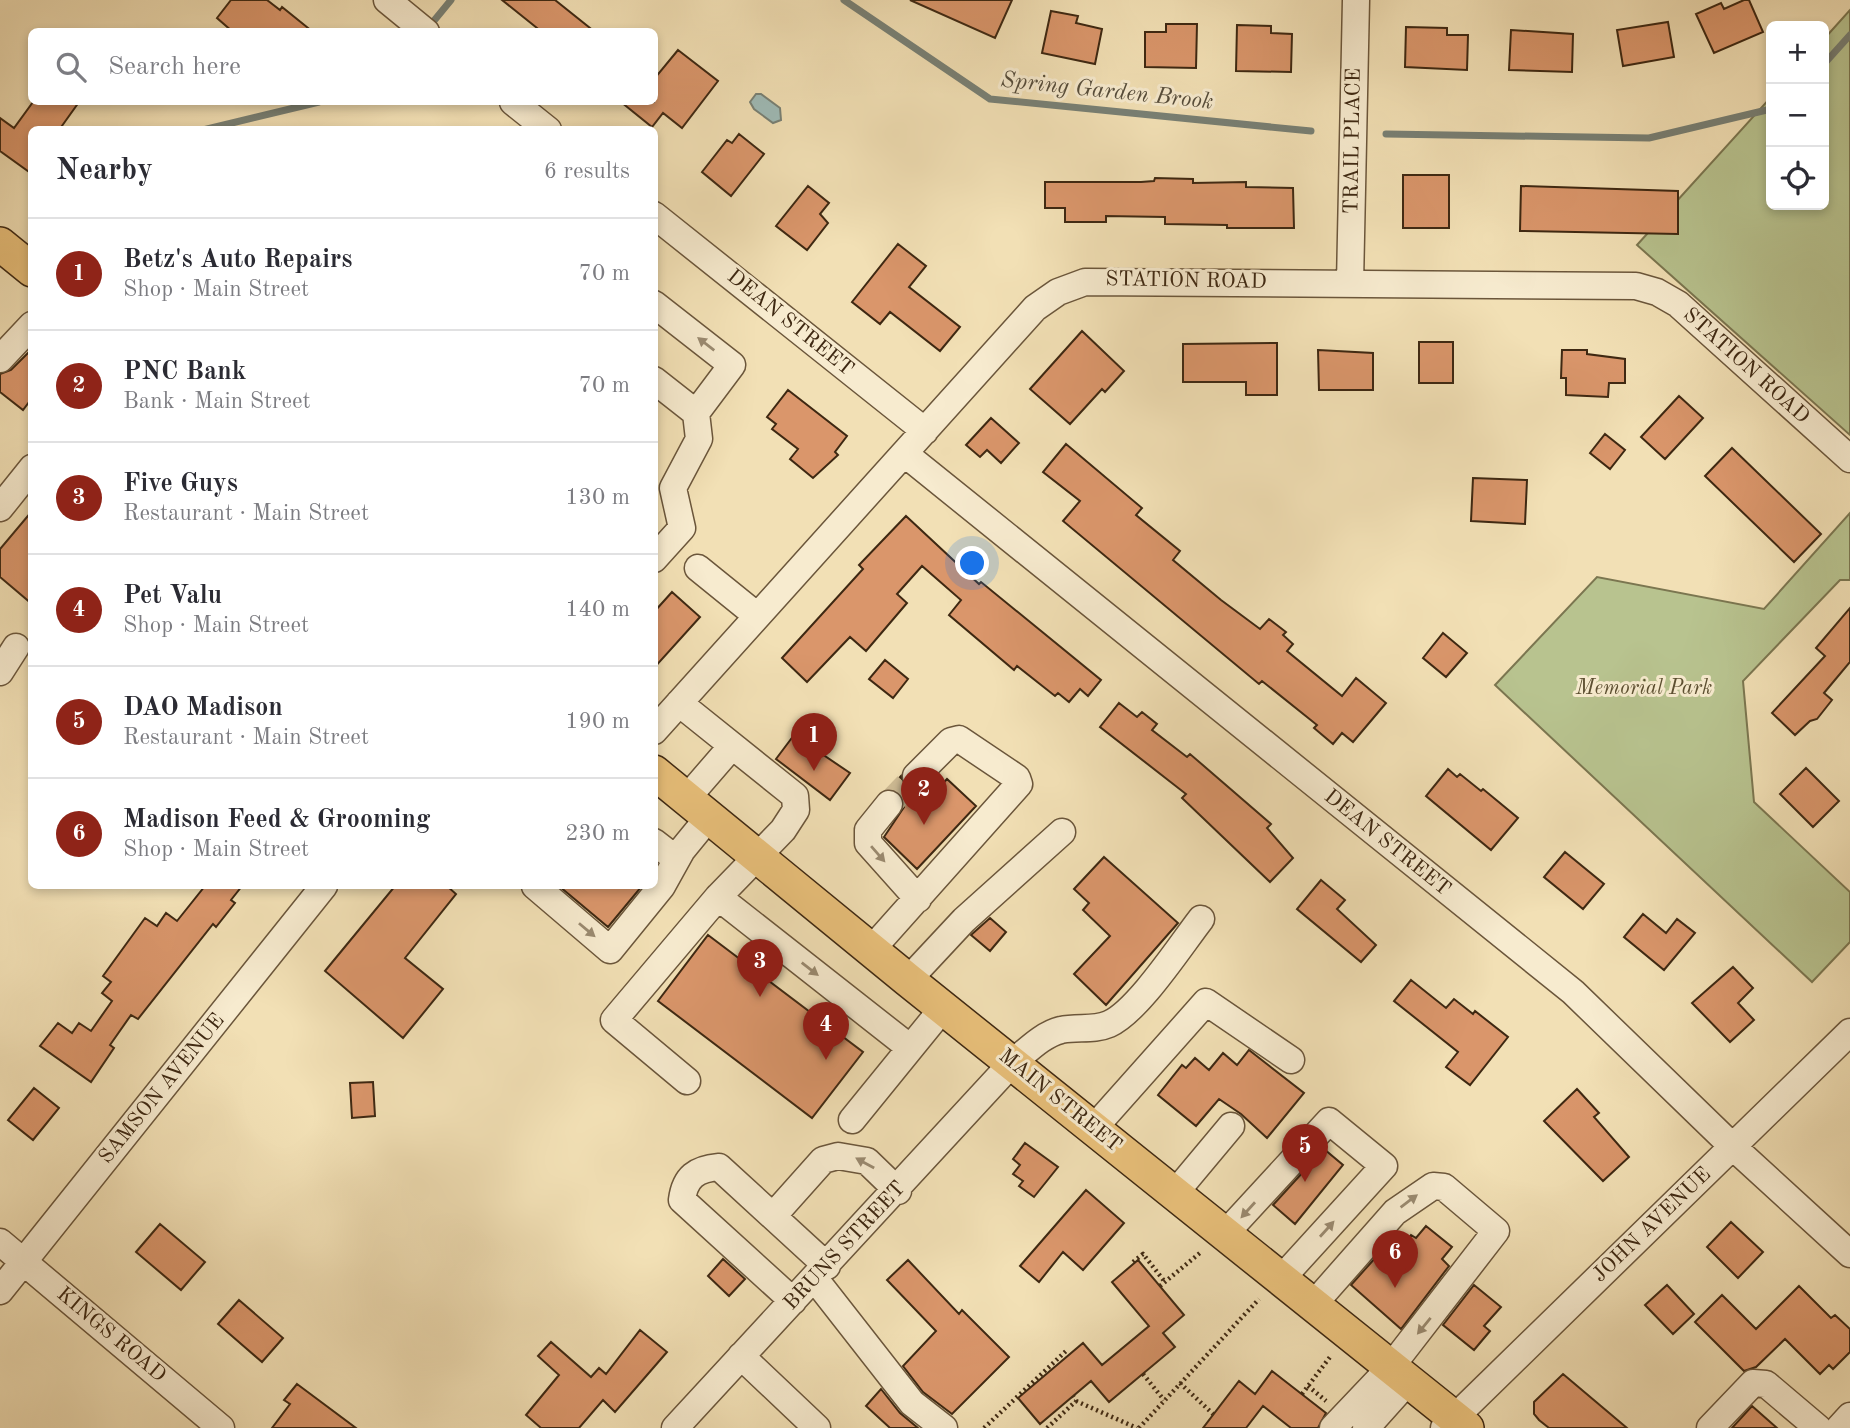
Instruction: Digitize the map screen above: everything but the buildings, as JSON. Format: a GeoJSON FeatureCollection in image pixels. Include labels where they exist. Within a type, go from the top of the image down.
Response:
{"type":"FeatureCollection","features":[{"type":"Feature","properties":{"kind":"main road"},"geometry":{"type":"LineString","coordinates":[[0,244],[28,267]]}},
{"type":"Feature","properties":{"kind":"main road","name":"MAIN STREET"},"geometry":{"type":"LineString","coordinates":[[658,775],[1175,1194],[1213,1244],[1270,1289],[1313,1306],[1399,1374],[1455,1425]]}},
{"type":"Feature","properties":{"kind":"street"},"geometry":{"type":"LineString","coordinates":[[387,0],[422,28]]}},
{"type":"Feature","properties":{"kind":"street","name":"TRAIL PLACE"},"geometry":{"type":"LineString","coordinates":[[1350,283],[1356,0]]}},
{"type":"Feature","properties":{"kind":"street"},"geometry":{"type":"LineString","coordinates":[[517,105],[543,126]]}},
{"type":"Feature","properties":{"kind":"street","name":"DEAN STREET"},"geometry":{"type":"LineString","coordinates":[[658,218],[925,431]]}},
{"type":"Feature","properties":{"kind":"street","name":"STATION ROAD"},"geometry":{"type":"LineString","coordinates":[[658,727],[1035,308],[1058,292],[1085,282],[1636,286],[1657,292],[1678,304],[1850,459]]}},
{"type":"Feature","properties":{"kind":"street"},"geometry":{"type":"LineString","coordinates":[[658,307],[732,365],[696,413],[699,439],[673,488],[682,528],[658,555]]}},
{"type":"Feature","properties":{"kind":"street"},"geometry":{"type":"LineString","coordinates":[[0,359],[28,329]]}},
{"type":"Feature","properties":{"kind":"street"},"geometry":{"type":"LineString","coordinates":[[658,383],[696,413]]}},
{"type":"Feature","properties":{"kind":"street","name":"DEAN STREET"},"geometry":{"type":"LineString","coordinates":[[905,454],[1573,992],[1732,1146],[1850,1254]]}},
{"type":"Feature","properties":{"kind":"street"},"geometry":{"type":"LineString","coordinates":[[0,508],[28,473]]}},
{"type":"Feature","properties":{"kind":"street"},"geometry":{"type":"LineString","coordinates":[[698,568],[756,615]]}},
{"type":"Feature","properties":{"kind":"street"},"geometry":{"type":"LineString","coordinates":[[0,673],[16,647]]}},
{"type":"Feature","properties":{"kind":"street"},"geometry":{"type":"LineString","coordinates":[[679,703],[795,796],[797,801],[796,810],[783,830],[718,897],[614,1020],[687,1082]]}},
{"type":"Feature","properties":{"kind":"street"},"geometry":{"type":"LineString","coordinates":[[871,950],[1019,784],[1017,778],[964,740],[951,741],[916,776]]}},
{"type":"Feature","properties":{"kind":"street"},"geometry":{"type":"LineString","coordinates":[[538,889],[610,950],[662,886],[698,808],[732,746]]}},
{"type":"Feature","properties":{"kind":"street"},"geometry":{"type":"LineString","coordinates":[[888,804],[868,830],[868,843],[918,899]]}},
{"type":"Feature","properties":{"kind":"street"},"geometry":{"type":"LineString","coordinates":[[908,980],[964,920],[1062,832]]}},
{"type":"Feature","properties":{"kind":"street"},"geometry":{"type":"LineString","coordinates":[[658,845],[676,859]]}},
{"type":"Feature","properties":{"kind":"street","name":"SAMSON AVENUE"},"geometry":{"type":"LineString","coordinates":[[0,1291],[322,889]]}},
{"type":"Feature","properties":{"kind":"street"},"geometry":{"type":"LineString","coordinates":[[718,897],[909,1047]]}},
{"type":"Feature","properties":{"kind":"street","name":"BRUNS STREET"},"geometry":{"type":"LineString","coordinates":[[676,1428],[898,1191],[1012,1063],[1039,1041],[1060,1030],[1093,1029],[1111,1023],[1131,1007],[1201,919]]}},
{"type":"Feature","properties":{"kind":"street"},"geometry":{"type":"LineString","coordinates":[[1093,1129],[1206,1002],[1291,1060]]}},
{"type":"Feature","properties":{"kind":"street"},"geometry":{"type":"LineString","coordinates":[[852,1120],[943,1008]]}},
{"type":"Feature","properties":{"kind":"street","name":"JOHN AVENUE"},"geometry":{"type":"LineString","coordinates":[[1455,1425],[1732,1146],[1850,1032]]}},
{"type":"Feature","properties":{"kind":"street"},"geometry":{"type":"LineString","coordinates":[[1213,1244],[1329,1121],[1384,1166],[1270,1289]]}},
{"type":"Feature","properties":{"kind":"street"},"geometry":{"type":"LineString","coordinates":[[1175,1194],[1231,1126]]}},
{"type":"Feature","properties":{"kind":"street"},"geometry":{"type":"LineString","coordinates":[[773,1216],[823,1160],[852,1157],[867,1161],[898,1191]]}},
{"type":"Feature","properties":{"kind":"street"},"geometry":{"type":"LineString","coordinates":[[793,1301],[681,1200],[684,1185],[693,1174],[705,1168],[719,1167],[773,1216],[821,1272],[912,1403],[944,1428]]}},
{"type":"Feature","properties":{"kind":"street"},"geometry":{"type":"LineString","coordinates":[[1313,1306],[1395,1212],[1433,1186],[1444,1187],[1496,1231],[1399,1374],[1367,1428]]}},
{"type":"Feature","properties":{"kind":"street","name":"KINGS ROAD"},"geometry":{"type":"LineString","coordinates":[[0,1242],[221,1428]]}},
{"type":"Feature","properties":{"kind":"street"},"geometry":{"type":"LineString","coordinates":[[741,1356],[817,1428]]}},
{"type":"Feature","properties":{"kind":"street"},"geometry":{"type":"LineString","coordinates":[[1333,1428],[1399,1374]]}},
{"type":"Feature","properties":{"kind":"street"},"geometry":{"type":"LineString","coordinates":[[1710,1428],[1753,1383],[1766,1384],[1818,1428]]}},
{"type":"Feature","properties":{"kind":"path"},"geometry":{"type":"LineString","coordinates":[[1133,1262],[1143,1254],[1163,1284],[1213,1244]]}},
{"type":"Feature","properties":{"kind":"path"},"geometry":{"type":"LineString","coordinates":[[1047,1428],[1075,1399],[1138,1428],[1270,1289]]}},
{"type":"Feature","properties":{"kind":"path"},"geometry":{"type":"LineString","coordinates":[[984,1428],[1066,1351]]}},
{"type":"Feature","properties":{"kind":"path"},"geometry":{"type":"LineString","coordinates":[[1302,1394],[1331,1357]]}},
{"type":"Feature","properties":{"kind":"path"},"geometry":{"type":"LineString","coordinates":[[1143,1374],[1164,1400]]}},
{"type":"Feature","properties":{"kind":"path"},"geometry":{"type":"LineString","coordinates":[[1180,1383],[1213,1414]]}},
{"type":"Feature","properties":{"kind":"green space"},"geometry":{"type":"Polygon","coordinates":[[[1850,10],[1850,435],[1637,245],[1766,103],[1766,210],[1829,210],[1829,33],[1850,10]]]}},
{"type":"Feature","properties":{"kind":"green space","name":"Memorial Park"},"geometry":{"type":"Polygon","coordinates":[[[1850,513],[1850,580],[1840,580],[1743,681],[1754,802],[1850,892],[1850,942],[1812,982],[1495,685],[1597,577],[1764,609],[1850,513]]]}},
{"type":"Feature","properties":{"kind":"water"},"geometry":{"type":"Polygon","coordinates":[[[756,94],[761,94],[780,108],[781,120],[773,123],[754,109],[750,102],[756,94]]]}},
{"type":"Feature","properties":{"kind":"waterway","name":"Spring Garden Brook"},"geometry":{"type":"LineString","coordinates":[[428,28],[451,0]]}},
{"type":"Feature","properties":{"kind":"waterway","name":"Spring Garden Brook"},"geometry":{"type":"LineString","coordinates":[[844,0],[990,99],[1311,131]]}},
{"type":"Feature","properties":{"kind":"waterway","name":"Spring Garden Brook"},"geometry":{"type":"LineString","coordinates":[[1829,58],[1850,35]]}},
{"type":"Feature","properties":{"kind":"waterway","name":"Spring Garden Brook"},"geometry":{"type":"LineString","coordinates":[[220,126],[307,105]]}},
{"type":"Feature","properties":{"kind":"waterway","name":"Spring Garden Brook"},"geometry":{"type":"LineString","coordinates":[[1386,134],[1649,138],[1766,110]]}},
{"type":"Feature","properties":{"kind":"tunnel"},"geometry":{"type":"LineString","coordinates":[[889,804],[916,776]]}},
{"type":"Feature","properties":{"kind":"place","name":"Betz's Auto Repairs"},"geometry":{"type":"Point","coordinates":[814,771]}},
{"type":"Feature","properties":{"kind":"place","name":"PNC Bank"},"geometry":{"type":"Point","coordinates":[924,825]}},
{"type":"Feature","properties":{"kind":"place","name":"Five Guys"},"geometry":{"type":"Point","coordinates":[760,997]}},
{"type":"Feature","properties":{"kind":"place","name":"Pet Valu"},"geometry":{"type":"Point","coordinates":[826,1060]}},
{"type":"Feature","properties":{"kind":"place","name":"DAO Madison"},"geometry":{"type":"Point","coordinates":[1305,1182]}},
{"type":"Feature","properties":{"kind":"place","name":"Madison Feed & Grooming"},"geometry":{"type":"Point","coordinates":[1395,1288]}}]}
